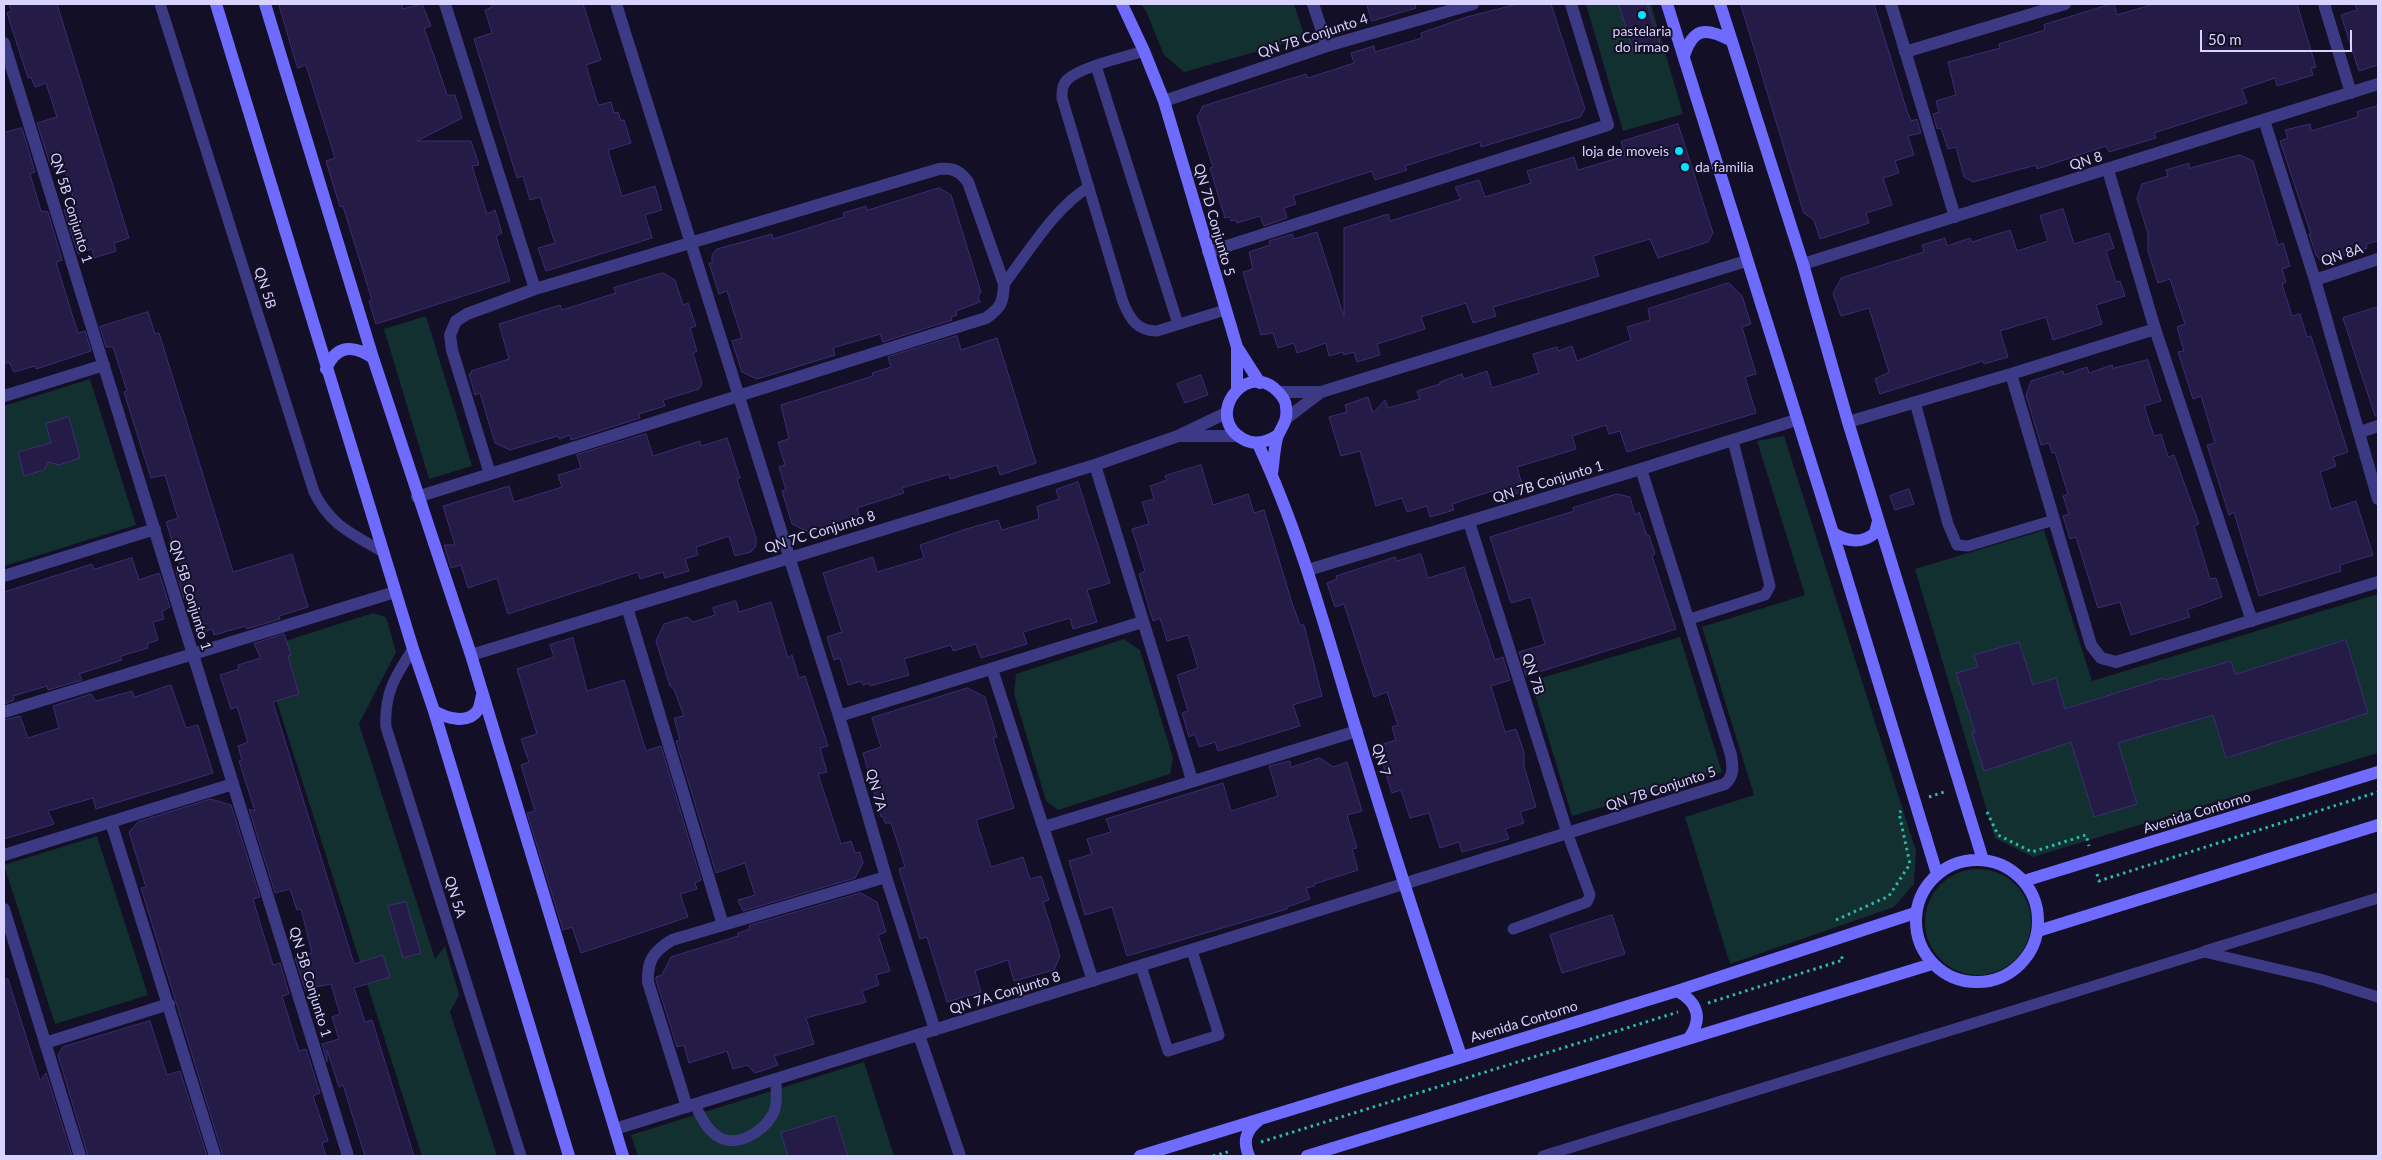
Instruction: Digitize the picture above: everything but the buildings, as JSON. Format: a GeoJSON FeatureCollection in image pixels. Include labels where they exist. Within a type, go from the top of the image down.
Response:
{"type":"FeatureCollection","features":[{"type":"Feature","properties":{"kind":"main road"},"geometry":{"type":"LineString","coordinates":[[216,4],[326,369],[434,711],[570,1156]]}},
{"type":"Feature","properties":{"kind":"main road"},"geometry":{"type":"LineString","coordinates":[[265,4],[373,358],[471,655],[623,1156]]}},
{"type":"Feature","properties":{"kind":"main road","name":"QN 7D Conjunto 5"},"geometry":{"type":"LineString","coordinates":[[1122,4],[1144,51],[1164,101],[1237,346],[1260,382]]}},
{"type":"Feature","properties":{"kind":"main road"},"geometry":{"type":"LineString","coordinates":[[1667,4],[1937,874]]}},
{"type":"Feature","properties":{"kind":"main road"},"geometry":{"type":"LineString","coordinates":[[1720,4],[1803,264],[1848,422],[1983,860]]}},
{"type":"Feature","properties":{"kind":"main road"},"geometry":{"type":"LineString","coordinates":[[1684,56],[1692,37],[1699,33],[1712,32],[1730,40]]}},
{"type":"Feature","properties":{"kind":"main road","name":"QN 7D Conjunto 5"},"geometry":{"type":"LineString","coordinates":[[1237,346],[1237,390]]}},
{"type":"Feature","properties":{"kind":"main road"},"geometry":{"type":"LineString","coordinates":[[326,369],[330,359],[344,350],[355,348],[373,358]]}},
{"type":"Feature","properties":{"kind":"main road"},"geometry":{"type":"LineString","coordinates":[[1260,382],[1280,392],[1286,404],[1287,418],[1278,435],[1269,441],[1258,444],[1246,442],[1237,436],[1229,426],[1226,413],[1229,400],[1237,390],[1248,384],[1260,382]]}},
{"type":"Feature","properties":{"kind":"main road","name":"QN 7"},"geometry":{"type":"LineString","coordinates":[[1272,474],[1278,435]]}},
{"type":"Feature","properties":{"kind":"main road","name":"QN 7"},"geometry":{"type":"LineString","coordinates":[[1258,444],[1272,474],[1308,570],[1404,886],[1461,1056]]}},
{"type":"Feature","properties":{"kind":"main road"},"geometry":{"type":"LineString","coordinates":[[1833,534],[1852,542],[1862,540],[1875,533],[1878,521]]}},
{"type":"Feature","properties":{"kind":"main road"},"geometry":{"type":"LineString","coordinates":[[434,711],[442,716],[456,720],[471,716],[478,710],[482,694]]}},
{"type":"Feature","properties":{"kind":"main road","name":"Avenida Contorno"},"geometry":{"type":"LineString","coordinates":[[2024,882],[2378,772]]}},
{"type":"Feature","properties":{"kind":"main road"},"geometry":{"type":"LineString","coordinates":[[2038,931],[2378,824]]}},
{"type":"Feature","properties":{"kind":"main road"},"geometry":{"type":"LineString","coordinates":[[1983,860],[1999,864],[2013,871],[2024,882],[2037,905],[2038,931],[2032,949],[2020,965],[2004,976],[1986,982],[1966,982],[1948,976],[1932,964],[1920,947],[1916,933],[1915,913],[1919,898],[1937,874],[1958,862],[1983,860]]}},
{"type":"Feature","properties":{"kind":"main road","name":"Avenida Contorno"},"geometry":{"type":"LineString","coordinates":[[1140,1156],[1678,991],[1915,913]]}},
{"type":"Feature","properties":{"kind":"main road"},"geometry":{"type":"LineString","coordinates":[[1307,1156],[1932,964]]}},
{"type":"Feature","properties":{"kind":"main road"},"geometry":{"type":"LineString","coordinates":[[1678,991],[1689,997],[1697,1014],[1696,1026],[1689,1038]]}},
{"type":"Feature","properties":{"kind":"main road"},"geometry":{"type":"LineString","coordinates":[[1250,1156],[1246,1147],[1246,1132],[1262,1118]]}},
{"type":"Feature","properties":{"kind":"street"},"geometry":{"type":"LineString","coordinates":[[445,4],[534,289]]}},
{"type":"Feature","properties":{"kind":"street","name":"QN 7A"},"geometry":{"type":"LineString","coordinates":[[616,4],[839,716],[886,878],[936,1030]]}},
{"type":"Feature","properties":{"kind":"street"},"geometry":{"type":"LineString","coordinates":[[1313,4],[1327,46]]}},
{"type":"Feature","properties":{"kind":"street","name":"QN 7B Conjunto 4"},"geometry":{"type":"LineString","coordinates":[[1164,101],[1327,46],[1473,4]]}},
{"type":"Feature","properties":{"kind":"street"},"geometry":{"type":"LineString","coordinates":[[1208,252],[1608,125],[1571,4]]}},
{"type":"Feature","properties":{"kind":"street"},"geometry":{"type":"LineString","coordinates":[[1891,4],[1955,217]]}},
{"type":"Feature","properties":{"kind":"street"},"geometry":{"type":"LineString","coordinates":[[1905,52],[2065,4]]}},
{"type":"Feature","properties":{"kind":"street"},"geometry":{"type":"LineString","coordinates":[[2324,4],[2351,93]]}},
{"type":"Feature","properties":{"kind":"street","name":"QN 5B Conjunto 1"},"geometry":{"type":"LineString","coordinates":[[4,43],[6,57],[104,365],[348,1156]]}},
{"type":"Feature","properties":{"kind":"street","name":"QN 8"},"geometry":{"type":"LineString","coordinates":[[1803,264],[2378,84]]}},
{"type":"Feature","properties":{"kind":"street"},"geometry":{"type":"LineString","coordinates":[[2264,120],[2315,280],[2378,499]]}},
{"type":"Feature","properties":{"kind":"street"},"geometry":{"type":"LineString","coordinates":[[418,497],[986,318],[998,310],[1003,299],[1004,284],[968,182],[960,172],[949,168],[939,169],[534,289],[467,314],[456,321],[452,327],[450,335],[452,350],[490,474]]}},
{"type":"Feature","properties":{"kind":"street"},"geometry":{"type":"LineString","coordinates":[[2108,170],[2155,329],[2252,621]]}},
{"type":"Feature","properties":{"kind":"street","name":"QN 8A"},"geometry":{"type":"LineString","coordinates":[[2315,280],[2378,259]]}},
{"type":"Feature","properties":{"kind":"street"},"geometry":{"type":"LineString","coordinates":[[1280,392],[1322,392],[1746,261]]}},
{"type":"Feature","properties":{"kind":"street"},"geometry":{"type":"LineString","coordinates":[[1848,422],[2155,329]]}},
{"type":"Feature","properties":{"kind":"street"},"geometry":{"type":"LineString","coordinates":[[4,396],[104,365]]}},
{"type":"Feature","properties":{"kind":"street"},"geometry":{"type":"LineString","coordinates":[[2011,374],[2090,645],[2101,658],[2116,662],[2378,582]]}},
{"type":"Feature","properties":{"kind":"street"},"geometry":{"type":"LineString","coordinates":[[1287,418],[1322,392]]}},
{"type":"Feature","properties":{"kind":"street","name":"QN 7C Conjunto 8"},"geometry":{"type":"LineString","coordinates":[[471,655],[1095,465],[1178,436],[1226,413]]}},
{"type":"Feature","properties":{"kind":"street","name":"QN 7B Conjunto 1"},"geometry":{"type":"LineString","coordinates":[[1308,570],[1641,470],[1796,420]]}},
{"type":"Feature","properties":{"kind":"street"},"geometry":{"type":"LineString","coordinates":[[2360,432],[2378,426]]}},
{"type":"Feature","properties":{"kind":"street","name":"QN 7C Conjunto 8"},"geometry":{"type":"LineString","coordinates":[[1178,436],[1237,436]]}},
{"type":"Feature","properties":{"kind":"street"},"geometry":{"type":"LineString","coordinates":[[1095,465],[1192,780]]}},
{"type":"Feature","properties":{"kind":"street","name":"QN 7B Conjunto 5"},"geometry":{"type":"LineString","coordinates":[[1404,886],[1725,784],[1730,780],[1733,766],[1731,756],[1690,619],[1641,470]]}},
{"type":"Feature","properties":{"kind":"street","name":"QN 7B"},"geometry":{"type":"LineString","coordinates":[[1468,522],[1568,835]]}},
{"type":"Feature","properties":{"kind":"street"},"geometry":{"type":"LineString","coordinates":[[4,576],[155,529]]}},
{"type":"Feature","properties":{"kind":"street"},"geometry":{"type":"LineString","coordinates":[[4,712],[395,592]]}},
{"type":"Feature","properties":{"kind":"street"},"geometry":{"type":"LineString","coordinates":[[627,607],[723,925]]}},
{"type":"Feature","properties":{"kind":"street"},"geometry":{"type":"LineString","coordinates":[[839,716],[1142,622]]}},
{"type":"Feature","properties":{"kind":"street"},"geometry":{"type":"LineString","coordinates":[[992,669],[1093,981]]}},
{"type":"Feature","properties":{"kind":"street"},"geometry":{"type":"LineString","coordinates":[[1044,827],[1192,780],[1357,731]]}},
{"type":"Feature","properties":{"kind":"street"},"geometry":{"type":"LineString","coordinates":[[4,855],[233,784]]}},
{"type":"Feature","properties":{"kind":"street"},"geometry":{"type":"LineString","coordinates":[[111,822],[215,1156]]}},
{"type":"Feature","properties":{"kind":"street"},"geometry":{"type":"LineString","coordinates":[[691,1106],[648,982],[647,968],[659,948],[672,940],[886,878]]}},
{"type":"Feature","properties":{"kind":"street","name":"QN 7A Conjunto 8"},"geometry":{"type":"LineString","coordinates":[[615,1130],[1140,966],[1404,886]]}},
{"type":"Feature","properties":{"kind":"street"},"geometry":{"type":"LineString","coordinates":[[4,909],[80,1156]]}},
{"type":"Feature","properties":{"kind":"street"},"geometry":{"type":"LineString","coordinates":[[45,1043],[169,1004]]}},
{"type":"Feature","properties":{"kind":"street"},"geometry":{"type":"LineString","coordinates":[[918,1035],[960,1156]]}},
{"type":"Feature","properties":{"kind":"lane","name":"QN 5B"},"geometry":{"type":"LineString","coordinates":[[160,4],[314,492],[324,511],[334,523],[383,552]]}},
{"type":"Feature","properties":{"kind":"lane"},"geometry":{"type":"LineString","coordinates":[[1144,51],[1077,72],[1067,80],[1062,88],[1062,98],[1129,316],[1136,325],[1146,331],[1157,331],[1225,310]]}},
{"type":"Feature","properties":{"kind":"lane"},"geometry":{"type":"LineString","coordinates":[[1096,66],[1178,324]]}},
{"type":"Feature","properties":{"kind":"lane"},"geometry":{"type":"LineString","coordinates":[[1004,284],[1062,209],[1074,196],[1089,187]]}},
{"type":"Feature","properties":{"kind":"lane"},"geometry":{"type":"LineString","coordinates":[[1915,402],[1948,524],[1957,545],[1968,546],[2054,520]]}},
{"type":"Feature","properties":{"kind":"lane"},"geometry":{"type":"LineString","coordinates":[[1690,619],[1765,596],[1770,586],[1733,441]]}},
{"type":"Feature","properties":{"kind":"lane","name":"QN 5A"},"geometry":{"type":"LineString","coordinates":[[413,649],[398,672],[388,695],[385,708],[386,726],[521,1156]]}},
{"type":"Feature","properties":{"kind":"lane"},"geometry":{"type":"LineString","coordinates":[[1513,929],[1580,906],[1586,902],[1590,895],[1568,835]]}},
{"type":"Feature","properties":{"kind":"lane"},"geometry":{"type":"LineString","coordinates":[[1542,1156],[2378,898]]}},
{"type":"Feature","properties":{"kind":"lane"},"geometry":{"type":"LineString","coordinates":[[1140,966],[1168,1051],[1219,1035],[1192,950]]}},
{"type":"Feature","properties":{"kind":"lane"},"geometry":{"type":"LineString","coordinates":[[2204,952],[2320,979],[2378,998]]}},
{"type":"Feature","properties":{"kind":"lane"},"geometry":{"type":"LineString","coordinates":[[691,1106],[708,1128],[718,1137],[729,1141],[744,1139],[762,1128],[774,1113],[776,1080]]}},
{"type":"Feature","properties":{"kind":"green space"},"geometry":{"type":"Polygon","coordinates":[[[1141,4],[1294,4],[1305,38],[1184,72],[1164,55],[1146,11],[1141,4]]]}},
{"type":"Feature","properties":{"kind":"green space"},"geometry":{"type":"Polygon","coordinates":[[[1586,4],[1651,4],[1683,114],[1623,131],[1586,4]]]}},
{"type":"Feature","properties":{"kind":"green space"},"geometry":{"type":"Polygon","coordinates":[[[426,316],[472,466],[429,479],[384,329],[426,316]]]}},
{"type":"Feature","properties":{"kind":"green space"},"geometry":{"type":"Polygon","coordinates":[[[90,379],[136,525],[4,566],[4,406],[90,379]]]}},
{"type":"Feature","properties":{"kind":"green space"},"geometry":{"type":"Polygon","coordinates":[[[1784,436],[1916,851],[1914,884],[1894,907],[1730,964],[1685,817],[1754,795],[1702,627],[1805,595],[1757,441],[1784,436]]]}},
{"type":"Feature","properties":{"kind":"green space"},"geometry":{"type":"Polygon","coordinates":[[[2044,530],[2092,681],[2378,594],[2378,753],[2033,857],[1995,838],[1915,569],[2044,530]]]}},
{"type":"Feature","properties":{"kind":"green space"},"geometry":{"type":"Polygon","coordinates":[[[373,613],[386,617],[396,652],[359,724],[435,959],[445,946],[459,995],[450,1012],[497,1156],[422,1156],[260,649],[373,613]]]}},
{"type":"Feature","properties":{"kind":"green space"},"geometry":{"type":"Polygon","coordinates":[[[1680,637],[1722,772],[1572,816],[1531,681],[1680,637]]]}},
{"type":"Feature","properties":{"kind":"green space"},"geometry":{"type":"Polygon","coordinates":[[[1124,639],[1140,650],[1173,758],[1170,774],[1058,810],[1046,801],[1014,694],[1016,674],[1124,639]]]}},
{"type":"Feature","properties":{"kind":"green space"},"geometry":{"type":"Polygon","coordinates":[[[97,836],[148,995],[55,1024],[4,865],[97,836]]]}},
{"type":"Feature","properties":{"kind":"green space"},"geometry":{"type":"Polygon","coordinates":[[[1978,869],[1998,873],[2015,885],[2027,902],[2031,922],[2027,942],[2015,959],[1998,971],[1978,975],[1958,971],[1941,959],[1929,942],[1925,922],[1929,902],[1941,885],[1958,873],[1978,869]]]}},
{"type":"Feature","properties":{"kind":"green space"},"geometry":{"type":"Polygon","coordinates":[[[864,1062],[894,1156],[638,1156],[631,1135],[864,1062]]]}},
{"type":"Feature","properties":{"kind":"place","name":"pastelaria do irmao"},"geometry":{"type":"Point","coordinates":[1642,15]}},
{"type":"Feature","properties":{"kind":"place","name":"loja de moveis"},"geometry":{"type":"Point","coordinates":[1679,151]}},
{"type":"Feature","properties":{"kind":"place","name":"da familia"},"geometry":{"type":"Point","coordinates":[1685,167]}}]}
